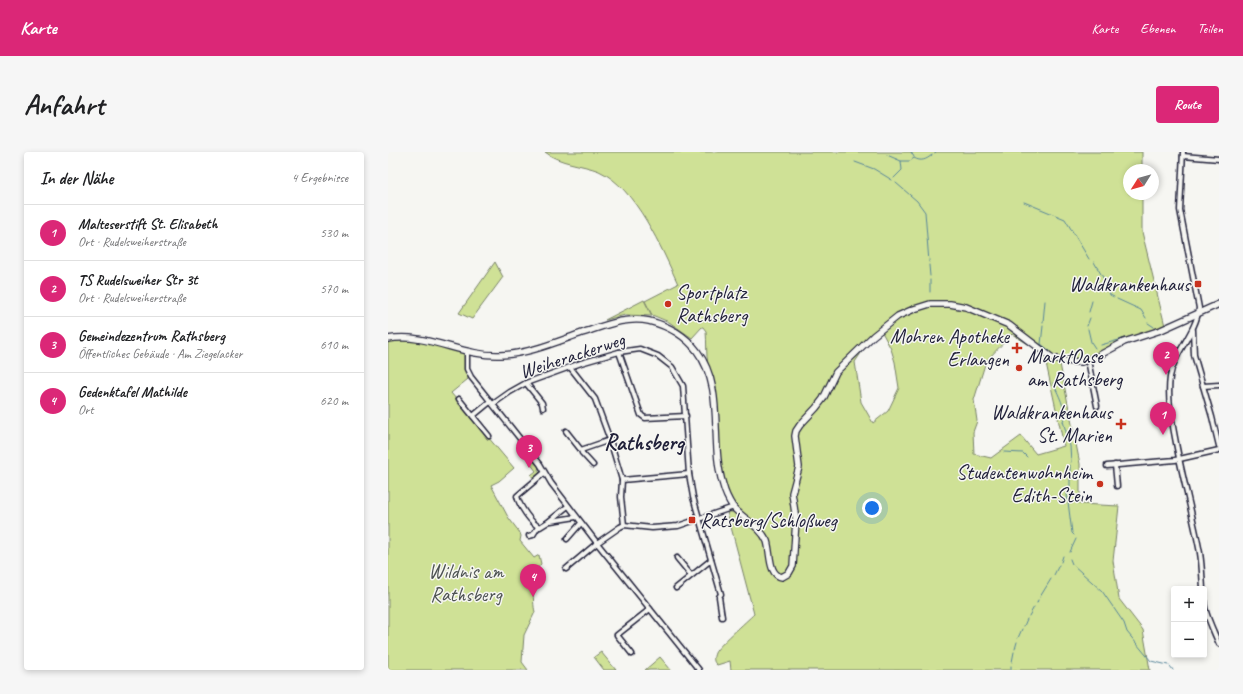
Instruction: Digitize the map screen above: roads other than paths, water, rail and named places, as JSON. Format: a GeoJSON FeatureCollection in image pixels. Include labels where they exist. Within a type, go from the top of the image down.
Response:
{"type":"FeatureCollection","features":[{"type":"Feature","properties":{"kind":"street"},"geometry":{"type":"LineString","coordinates":[[1219,159],[1183,154],[1180,204],[1199,308],[1193,329],[1175,359],[1170,376],[1169,393],[1170,408],[1179,459],[1200,555],[1205,606],[1219,644]]}},
{"type":"Feature","properties":{"kind":"street"},"geometry":{"type":"LineString","coordinates":[[388,339],[419,339],[467,352],[487,355],[517,354],[606,325],[627,320],[650,321],[670,328],[691,344],[700,355],[711,378],[716,410],[719,469],[728,498],[734,507],[764,536],[770,550],[772,570],[778,576],[786,576],[792,568],[795,532],[795,516],[792,493],[799,467],[795,436],[800,425],[823,399],[836,372],[885,326],[898,316],[930,304],[950,304],[971,309],[1009,325],[1051,357],[1070,362],[1088,360],[1103,354],[1124,342],[1155,332],[1219,304]]}},
{"type":"Feature","properties":{"kind":"street"},"geometry":{"type":"LineString","coordinates":[[1193,329],[1194,354],[1219,446]]}},
{"type":"Feature","properties":{"kind":"street","name":"Weiherackerweg"},"geometry":{"type":"LineString","coordinates":[[473,416],[526,383],[570,367],[619,352],[640,349],[658,356],[672,367],[683,386],[689,474],[698,519],[721,594],[719,597],[722,617]]}},
{"type":"Feature","properties":{"kind":"street"},"geometry":{"type":"LineString","coordinates":[[467,352],[467,369],[471,377],[540,464],[544,473],[597,544],[699,670]]}},
{"type":"Feature","properties":{"kind":"street"},"geometry":{"type":"LineString","coordinates":[[619,352],[640,415],[645,418],[686,416]]}},
{"type":"Feature","properties":{"kind":"street"},"geometry":{"type":"LineString","coordinates":[[1088,360],[1096,406]]}},
{"type":"Feature","properties":{"kind":"street"},"geometry":{"type":"LineString","coordinates":[[570,367],[594,399],[610,440],[622,480],[621,497],[624,525]]}},
{"type":"Feature","properties":{"kind":"street"},"geometry":{"type":"LineString","coordinates":[[526,383],[542,403],[543,408]]}},
{"type":"Feature","properties":{"kind":"street"},"geometry":{"type":"LineString","coordinates":[[1203,386],[1219,386]]}},
{"type":"Feature","properties":{"kind":"street"},"geometry":{"type":"LineString","coordinates":[[459,400],[489,436]]}},
{"type":"Feature","properties":{"kind":"street"},"geometry":{"type":"LineString","coordinates":[[566,431],[592,465]]}},
{"type":"Feature","properties":{"kind":"street"},"geometry":{"type":"LineString","coordinates":[[581,450],[610,440]]}},
{"type":"Feature","properties":{"kind":"street"},"geometry":{"type":"LineString","coordinates":[[1107,466],[1179,459],[1219,450]]}},
{"type":"Feature","properties":{"kind":"street"},"geometry":{"type":"LineString","coordinates":[[1115,465],[1117,486]]}},
{"type":"Feature","properties":{"kind":"street"},"geometry":{"type":"LineString","coordinates":[[538,527],[519,503],[518,496],[544,473]]}},
{"type":"Feature","properties":{"kind":"street"},"geometry":{"type":"LineString","coordinates":[[622,480],[689,474]]}},
{"type":"Feature","properties":{"kind":"street"},"geometry":{"type":"LineString","coordinates":[[529,536],[533,535],[538,527],[548,522],[568,506]]}},
{"type":"Feature","properties":{"kind":"street"},"geometry":{"type":"LineString","coordinates":[[566,569],[624,525],[652,528],[678,526],[734,507]]}},
{"type":"Feature","properties":{"kind":"street"},"geometry":{"type":"LineString","coordinates":[[548,522],[576,517]]}},
{"type":"Feature","properties":{"kind":"street"},"geometry":{"type":"LineString","coordinates":[[567,540],[581,523]]}},
{"type":"Feature","properties":{"kind":"street"},"geometry":{"type":"LineString","coordinates":[[677,558],[692,575]]}},
{"type":"Feature","properties":{"kind":"street"},"geometry":{"type":"LineString","coordinates":[[676,588],[711,560]]}},
{"type":"Feature","properties":{"kind":"street"},"geometry":{"type":"LineString","coordinates":[[632,654],[617,635],[650,609]]}},
{"type":"Feature","properties":{"kind":"waterway"},"geometry":{"type":"LineString","coordinates":[[911,152],[914,157]]}},
{"type":"Feature","properties":{"kind":"waterway"},"geometry":{"type":"LineString","coordinates":[[887,155],[901,161]]}},
{"type":"Feature","properties":{"kind":"waterway"},"geometry":{"type":"LineString","coordinates":[[894,178],[902,170],[901,161],[910,161],[914,158],[923,160],[932,155]]}},
{"type":"Feature","properties":{"kind":"waterway"},"geometry":{"type":"LineString","coordinates":[[855,162],[874,169],[892,180]]}},
{"type":"Feature","properties":{"kind":"waterway"},"geometry":{"type":"LineString","coordinates":[[896,183],[917,201],[925,212],[929,262]]}},
{"type":"Feature","properties":{"kind":"waterway"},"geometry":{"type":"LineString","coordinates":[[1024,202],[1065,219],[1089,259]]}},
{"type":"Feature","properties":{"kind":"waterway"},"geometry":{"type":"LineString","coordinates":[[1094,262],[1105,281],[1110,295],[1114,297]]}},
{"type":"Feature","properties":{"kind":"waterway"},"geometry":{"type":"LineString","coordinates":[[929,265],[930,276]]}},
{"type":"Feature","properties":{"kind":"waterway"},"geometry":{"type":"LineString","coordinates":[[930,280],[930,292]]}},
{"type":"Feature","properties":{"kind":"waterway"},"geometry":{"type":"LineString","coordinates":[[1117,299],[1141,310],[1146,318]]}},
{"type":"Feature","properties":{"kind":"waterway"},"geometry":{"type":"LineString","coordinates":[[1043,322],[1045,301]]}},
{"type":"Feature","properties":{"kind":"waterway"},"geometry":{"type":"LineString","coordinates":[[1089,312],[1092,301]]}},
{"type":"Feature","properties":{"kind":"waterway"},"geometry":{"type":"LineString","coordinates":[[1087,326],[1090,318]]}},
{"type":"Feature","properties":{"kind":"waterway"},"geometry":{"type":"LineString","coordinates":[[1148,323],[1154,327]]}},
{"type":"Feature","properties":{"kind":"waterway"},"geometry":{"type":"LineString","coordinates":[[1043,326],[1041,344],[1050,351]]}},
{"type":"Feature","properties":{"kind":"waterway"},"geometry":{"type":"LineString","coordinates":[[1140,334],[1157,328]]}},
{"type":"Feature","properties":{"kind":"waterway"},"geometry":{"type":"LineString","coordinates":[[1088,329],[1091,342],[1095,348]]}},
{"type":"Feature","properties":{"kind":"waterway"},"geometry":{"type":"LineString","coordinates":[[1101,345],[1133,336]]}},
{"type":"Feature","properties":{"kind":"waterway"},"geometry":{"type":"LineString","coordinates":[[1053,383],[1063,407],[1063,421],[1070,446],[1071,462]]}},
{"type":"Feature","properties":{"kind":"waterway"},"geometry":{"type":"LineString","coordinates":[[1004,452],[1023,453],[1027,457]]}},
{"type":"Feature","properties":{"kind":"waterway"},"geometry":{"type":"LineString","coordinates":[[1070,465],[1070,485],[1067,494],[1072,533],[1074,535]]}},
{"type":"Feature","properties":{"kind":"waterway"},"geometry":{"type":"LineString","coordinates":[[1070,552],[1076,539]]}},
{"type":"Feature","properties":{"kind":"waterway"},"geometry":{"type":"LineString","coordinates":[[1061,562],[1063,556]]}},
{"type":"Feature","properties":{"kind":"waterway"},"geometry":{"type":"LineString","coordinates":[[1070,559],[1072,564],[1102,591],[1124,623],[1127,632],[1151,661],[1168,665]]}},
{"type":"Feature","properties":{"kind":"waterway"},"geometry":{"type":"LineString","coordinates":[[1054,575],[1059,565]]}},
{"type":"Feature","properties":{"kind":"waterway"},"geometry":{"type":"LineString","coordinates":[[1040,597],[1051,579]]}},
{"type":"Feature","properties":{"kind":"waterway"},"geometry":{"type":"LineString","coordinates":[[1029,616],[1034,607]]}},
{"type":"Feature","properties":{"kind":"waterway"},"geometry":{"type":"LineString","coordinates":[[1024,626],[1027,619]]}},
{"type":"Feature","properties":{"kind":"waterway"},"geometry":{"type":"LineString","coordinates":[[1018,638],[1022,629]]}},
{"type":"Feature","properties":{"kind":"waterway"},"geometry":{"type":"LineString","coordinates":[[1015,649],[1017,642]]}},
{"type":"Feature","properties":{"kind":"waterway"},"geometry":{"type":"LineString","coordinates":[[1012,662],[1014,652]]}},
{"type":"Feature","properties":{"kind":"waterway"},"geometry":{"type":"LineString","coordinates":[[1170,666],[1173,670]]}},
{"type":"Feature","properties":{"kind":"place","name":"Waldkrankenhaus"},"geometry":{"type":"Point","coordinates":[1198,284]}},
{"type":"Feature","properties":{"kind":"place","name":"Sportplatz Rathsberg"},"geometry":{"type":"Point","coordinates":[668,304]}},
{"type":"Feature","properties":{"kind":"place","name":"Mohren Apotheke Erlangen"},"geometry":{"type":"Point","coordinates":[1017,348]}},
{"type":"Feature","properties":{"kind":"place","name":"MarktOase am Rathsberg"},"geometry":{"type":"Point","coordinates":[1019,368]}},
{"type":"Feature","properties":{"kind":"place","name":"TS Rudelsweiher Str 3t"},"geometry":{"type":"Point","coordinates":[1166,375]}},
{"type":"Feature","properties":{"kind":"place","name":"Waldkrankenhaus St. Marien"},"geometry":{"type":"Point","coordinates":[1121,424]}},
{"type":"Feature","properties":{"kind":"place","name":"Malteserstift St. Elisabeth"},"geometry":{"type":"Point","coordinates":[1163,435]}},
{"type":"Feature","properties":{"kind":"place","name":"Gemeindezentrum Rathsberg"},"geometry":{"type":"Point","coordinates":[529,468]}},
{"type":"Feature","properties":{"kind":"place","name":"Studentenwohnheim Edith-Stein"},"geometry":{"type":"Point","coordinates":[1100,484]}},
{"type":"Feature","properties":{"kind":"place","name":"Ratsberg/Schloßweg"},"geometry":{"type":"Point","coordinates":[692,520]}},
{"type":"Feature","properties":{"kind":"place","name":"Gedenktafel Mathilde"},"geometry":{"type":"Point","coordinates":[533,597]}},
{"type":"Feature","properties":{"kind":"district","name":"Rathsberg"},"geometry":{"type":"Point","coordinates":[644,442]}},
{"type":"Feature","properties":{"kind":"park label","name":"Wildnis am Rathsberg"},"geometry":{"type":"Point","coordinates":[466,582]}}]}
